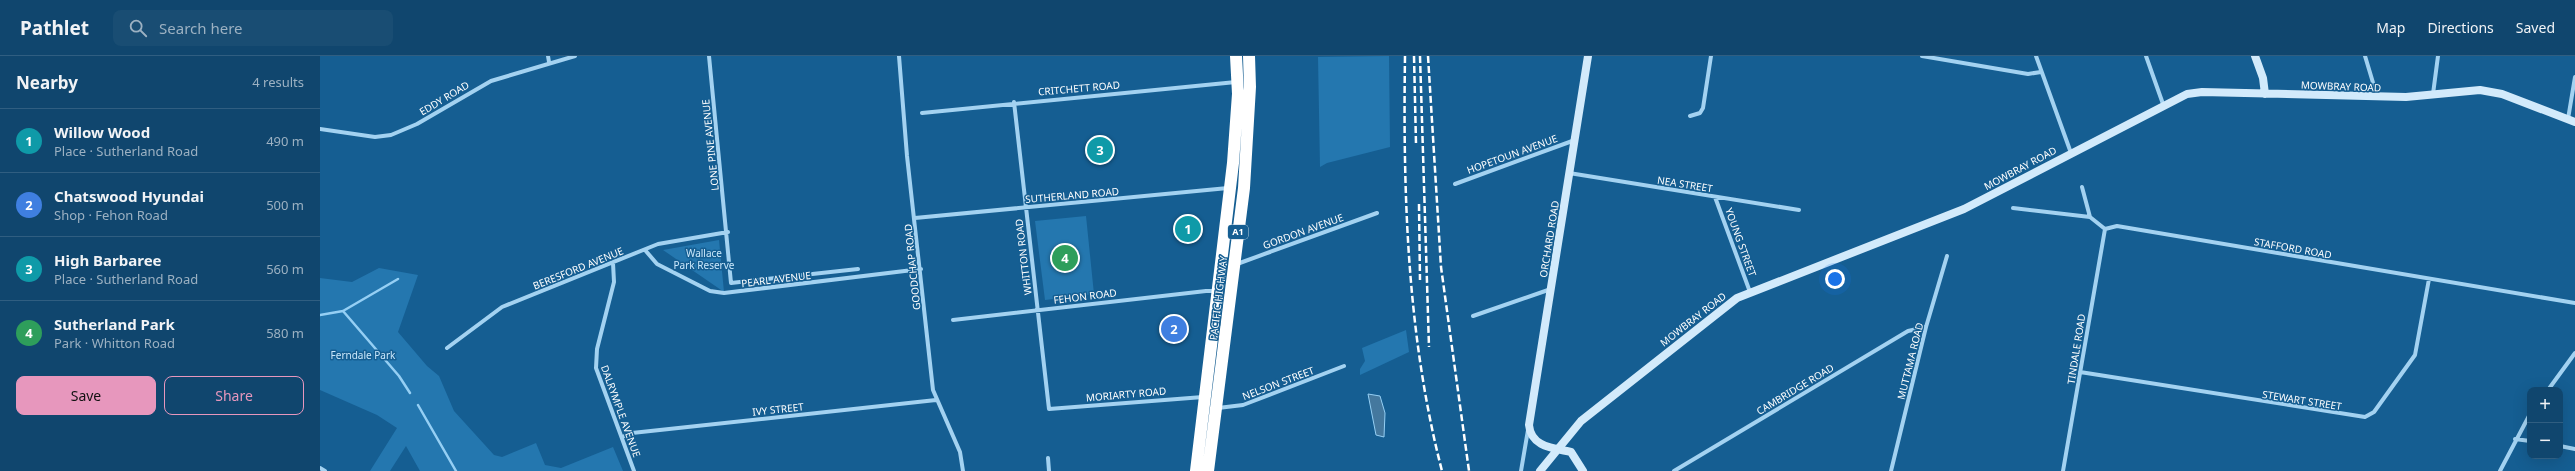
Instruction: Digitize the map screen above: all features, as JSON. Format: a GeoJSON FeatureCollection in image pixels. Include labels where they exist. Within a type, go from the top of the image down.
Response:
{"type":"FeatureCollection","features":[{"type":"Feature","properties":{"kind":"highway","name":"PACIFIC HIGHWAY"},"geometry":{"type":"LineString","coordinates":[[1196,471],[1231,188],[1238,81],[1236,56]]}},
{"type":"Feature","properties":{"kind":"highway","name":"PACIFIC HIGHWAY"},"geometry":{"type":"LineString","coordinates":[[1208,471],[1235,264],[1248,127],[1250,87],[1249,56]]}},
{"type":"Feature","properties":{"kind":"main road","name":"ORCHARD ROAD"},"geometry":{"type":"LineString","coordinates":[[1530,425],[1588,56]]}},
{"type":"Feature","properties":{"kind":"main road"},"geometry":{"type":"LineString","coordinates":[[2255,56],[2263,78],[2264,94]]}},
{"type":"Feature","properties":{"kind":"main road","name":"MOWBRAY ROAD"},"geometry":{"type":"LineString","coordinates":[[1540,471],[1574,428],[1587,416],[1721,308],[1736,298],[1964,209],[2164,104],[2195,92],[2377,97],[2433,94],[2468,90],[2491,92],[2571,121]]}},
{"type":"Feature","properties":{"kind":"main road"},"geometry":{"type":"LineString","coordinates":[[1530,425],[1531,435],[1537,442],[1545,447],[1571,452],[1583,471]]}},
{"type":"Feature","properties":{"kind":"street"},"geometry":{"type":"LineString","coordinates":[[548,56],[549,62]]}},
{"type":"Feature","properties":{"kind":"street","name":"EDDY ROAD"},"geometry":{"type":"LineString","coordinates":[[320,129],[375,137],[391,135],[417,124],[480,86],[549,62],[575,56]]}},
{"type":"Feature","properties":{"kind":"street","name":"LONE PINE AVENUE"},"geometry":{"type":"LineString","coordinates":[[709,56],[728,232]]}},
{"type":"Feature","properties":{"kind":"street","name":"GOODCHAP ROAD"},"geometry":{"type":"LineString","coordinates":[[899,56],[915,218],[936,400],[960,452],[963,471]]}},
{"type":"Feature","properties":{"kind":"street"},"geometry":{"type":"LineString","coordinates":[[1690,116],[1700,113],[1703,108],[1711,56]]}},
{"type":"Feature","properties":{"kind":"street"},"geometry":{"type":"LineString","coordinates":[[1922,56],[2028,74],[2041,72]]}},
{"type":"Feature","properties":{"kind":"street"},"geometry":{"type":"LineString","coordinates":[[2036,56],[2071,153]]}},
{"type":"Feature","properties":{"kind":"street"},"geometry":{"type":"LineString","coordinates":[[2146,56],[2164,104]]}},
{"type":"Feature","properties":{"kind":"street"},"geometry":{"type":"LineString","coordinates":[[2365,56],[2377,97]]}},
{"type":"Feature","properties":{"kind":"street"},"geometry":{"type":"LineString","coordinates":[[2433,94],[2438,56]]}},
{"type":"Feature","properties":{"kind":"street"},"geometry":{"type":"LineString","coordinates":[[2571,121],[2575,77]]}},
{"type":"Feature","properties":{"kind":"street","name":"CRITCHETT ROAD"},"geometry":{"type":"LineString","coordinates":[[922,113],[1014,102],[1238,81]]}},
{"type":"Feature","properties":{"kind":"street","name":"WHITTON ROAD"},"geometry":{"type":"LineString","coordinates":[[1014,102],[1049,409]]}},
{"type":"Feature","properties":{"kind":"street","name":"HOPETOUN AVENUE"},"geometry":{"type":"LineString","coordinates":[[1455,184],[1575,140]]}},
{"type":"Feature","properties":{"kind":"street","name":"NEA STREET"},"geometry":{"type":"LineString","coordinates":[[1569,173],[1799,210]]}},
{"type":"Feature","properties":{"kind":"street"},"geometry":{"type":"LineString","coordinates":[[2082,187],[2090,217]]}},
{"type":"Feature","properties":{"kind":"street","name":"SUTHERLAND ROAD"},"geometry":{"type":"LineString","coordinates":[[915,218],[1231,188]]}},
{"type":"Feature","properties":{"kind":"street","name":"YOUNG STREET"},"geometry":{"type":"LineString","coordinates":[[1715,197],[1751,293]]}},
{"type":"Feature","properties":{"kind":"street"},"geometry":{"type":"LineString","coordinates":[[2013,208],[2090,217],[2105,229]]}},
{"type":"Feature","properties":{"kind":"street","name":"GORDON AVENUE"},"geometry":{"type":"LineString","coordinates":[[1235,264],[1377,213]]}},
{"type":"Feature","properties":{"kind":"street","name":"STAFFORD ROAD"},"geometry":{"type":"LineString","coordinates":[[2105,229],[2117,226],[2575,303]]}},
{"type":"Feature","properties":{"kind":"street","name":"TINDALE ROAD"},"geometry":{"type":"LineString","coordinates":[[2063,471],[2105,229]]}},
{"type":"Feature","properties":{"kind":"street","name":"BERESFORD AVENUE"},"geometry":{"type":"LineString","coordinates":[[447,348],[502,307],[670,241],[728,232]]}},
{"type":"Feature","properties":{"kind":"street","name":"PEARL AVENUE"},"geometry":{"type":"LineString","coordinates":[[728,232],[731,283],[858,269]]}},
{"type":"Feature","properties":{"kind":"street","name":"PEARL AVENUE"},"geometry":{"type":"LineString","coordinates":[[646,250],[657,264],[710,291],[724,293],[921,270]]}},
{"type":"Feature","properties":{"kind":"street","name":"MUTTAMA ROAD"},"geometry":{"type":"LineString","coordinates":[[1891,471],[1926,327],[1947,256]]}},
{"type":"Feature","properties":{"kind":"street","name":"DALRYMPLE AVENUE"},"geometry":{"type":"LineString","coordinates":[[613,264],[614,282],[595,361],[597,375],[634,471]]}},
{"type":"Feature","properties":{"kind":"street","name":"STEWART STREET"},"geometry":{"type":"LineString","coordinates":[[2080,372],[2365,418],[2374,412],[2415,354],[2429,279]]}},
{"type":"Feature","properties":{"kind":"street"},"geometry":{"type":"LineString","coordinates":[[1473,316],[1552,288]]}},
{"type":"Feature","properties":{"kind":"street","name":"FEHON ROAD"},"geometry":{"type":"LineString","coordinates":[[953,320],[1206,290],[1219,292]]}},
{"type":"Feature","properties":{"kind":"street","name":"CAMBRIDGE ROAD"},"geometry":{"type":"LineString","coordinates":[[1674,471],[1908,330],[1926,327]]}},
{"type":"Feature","properties":{"kind":"street"},"geometry":{"type":"LineString","coordinates":[[2550,387],[2575,353]]}},
{"type":"Feature","properties":{"kind":"street","name":"NELSON STREET"},"geometry":{"type":"LineString","coordinates":[[1216,408],[1223,409],[1243,405],[1344,366]]}},
{"type":"Feature","properties":{"kind":"street","name":"MORIARTY ROAD"},"geometry":{"type":"LineString","coordinates":[[1049,409],[1180,397],[1205,398]]}},
{"type":"Feature","properties":{"kind":"street","name":"IVY STREET"},"geometry":{"type":"LineString","coordinates":[[622,437],[632,433],[936,400]]}},
{"type":"Feature","properties":{"kind":"street"},"geometry":{"type":"LineString","coordinates":[[2500,471],[2515,439],[2527,419]]}},
{"type":"Feature","properties":{"kind":"street","name":"ORCHARD ROAD"},"geometry":{"type":"LineString","coordinates":[[1522,471],[1530,425]]}},
{"type":"Feature","properties":{"kind":"street"},"geometry":{"type":"LineString","coordinates":[[2515,439],[2527,441]]}},
{"type":"Feature","properties":{"kind":"street"},"geometry":{"type":"LineString","coordinates":[[2563,447],[2575,449]]}},
{"type":"Feature","properties":{"kind":"street"},"geometry":{"type":"LineString","coordinates":[[1048,458],[1050,471]]}},
{"type":"Feature","properties":{"kind":"street"},"geometry":{"type":"LineString","coordinates":[[320,468],[325,471]]}},
{"type":"Feature","properties":{"kind":"green space"},"geometry":{"type":"Polygon","coordinates":[[[1389,56],[1390,147],[1327,163],[1320,167],[1318,57],[1389,56]]]}},
{"type":"Feature","properties":{"kind":"green space"},"geometry":{"type":"Polygon","coordinates":[[[1086,216],[1094,294],[1045,300],[1035,221],[1086,216]]]}},
{"type":"Feature","properties":{"kind":"green space","name":"Wallace Park Reserve"},"geometry":{"type":"Polygon","coordinates":[[[719,240],[724,292],[663,250],[719,240]]]}},
{"type":"Feature","properties":{"kind":"green space","name":"Ferndale Park"},"geometry":{"type":"Polygon","coordinates":[[[379,268],[418,275],[398,332],[427,366],[439,376],[454,411],[494,455],[502,457],[536,443],[545,465],[561,468],[613,447],[623,471],[420,471],[406,446],[390,471],[370,471],[397,428],[377,415],[320,390],[320,278],[352,282],[379,268]]]}},
{"type":"Feature","properties":{"kind":"green space"},"geometry":{"type":"Polygon","coordinates":[[[1406,330],[1409,352],[1360,375],[1360,369],[1365,361],[1362,348],[1406,330]]]}},
{"type":"Feature","properties":{"kind":"shaded area"},"geometry":{"type":"Polygon","coordinates":[[[1368,394],[1380,396],[1385,413],[1384,437],[1376,435],[1368,394]]]}},
{"type":"Feature","properties":{"kind":"waterway"},"geometry":{"type":"LineString","coordinates":[[343,311],[398,279]]}},
{"type":"Feature","properties":{"kind":"waterway"},"geometry":{"type":"LineString","coordinates":[[320,315],[343,311],[399,376],[410,393]]}},
{"type":"Feature","properties":{"kind":"waterway"},"geometry":{"type":"LineString","coordinates":[[418,405],[456,471]]}},
{"type":"Feature","properties":{"kind":"railway"},"geometry":{"type":"LineString","coordinates":[[1405,56],[1405,160],[1414,317],[1430,420],[1442,471]]}},
{"type":"Feature","properties":{"kind":"railway"},"geometry":{"type":"LineString","coordinates":[[1414,56],[1416,144]]}},
{"type":"Feature","properties":{"kind":"railway"},"geometry":{"type":"LineString","coordinates":[[1420,56],[1429,347]]}},
{"type":"Feature","properties":{"kind":"railway"},"geometry":{"type":"LineString","coordinates":[[1428,56],[1441,267],[1469,471]]}},
{"type":"Feature","properties":{"kind":"railway"},"geometry":{"type":"LineString","coordinates":[[1419,204],[1420,280]]}},
{"type":"Feature","properties":{"kind":"place","name":"High Barbaree"},"geometry":{"type":"Point","coordinates":[1100,150]}},
{"type":"Feature","properties":{"kind":"place","name":"Willow Wood"},"geometry":{"type":"Point","coordinates":[1188,229]}},
{"type":"Feature","properties":{"kind":"place","name":"Sutherland Park"},"geometry":{"type":"Point","coordinates":[1065,258]}},
{"type":"Feature","properties":{"kind":"place","name":"Chatswood Hyundai"},"geometry":{"type":"Point","coordinates":[1174,329]}}]}
